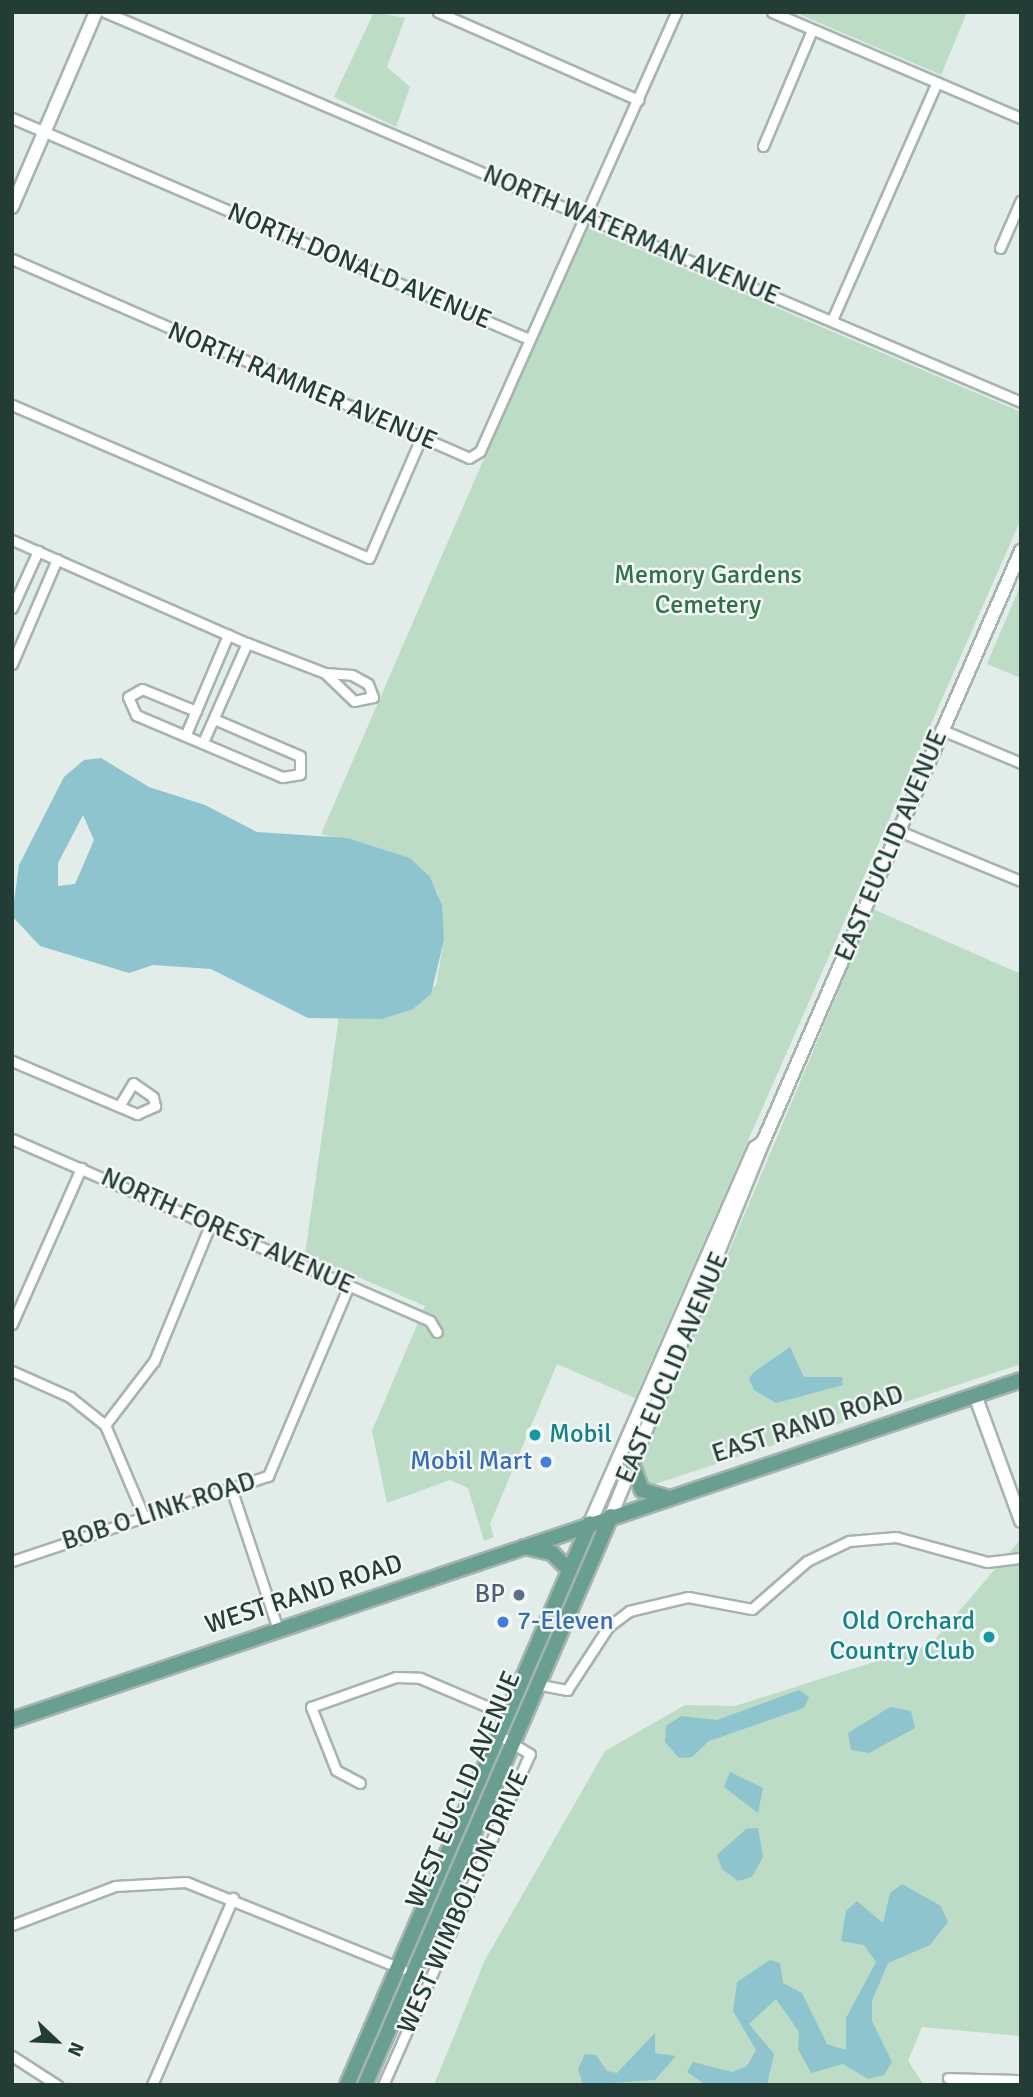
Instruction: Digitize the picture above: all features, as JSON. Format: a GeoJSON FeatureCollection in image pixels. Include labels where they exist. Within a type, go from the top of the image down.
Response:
{"type":"FeatureCollection","features":[{"type":"Feature","properties":{"kind":"main road"},"geometry":{"type":"LineString","coordinates":[[12,207],[96,12]]}},
{"type":"Feature","properties":{"kind":"main road","name":"EAST EUCLID AVENUE"},"geometry":{"type":"LineString","coordinates":[[611,1516],[764,1142],[1021,551]]}},
{"type":"Feature","properties":{"kind":"main road","name":"EAST EUCLID AVENUE"},"geometry":{"type":"LineString","coordinates":[[590,1523],[755,1148],[764,1142]]}},
{"type":"Feature","properties":{"kind":"main road","name":"EAST RAND ROAD"},"geometry":{"type":"LineString","coordinates":[[611,1516],[1021,1380]]}},
{"type":"Feature","properties":{"kind":"main road"},"geometry":{"type":"LineString","coordinates":[[975,1395],[1021,1521]]}},
{"type":"Feature","properties":{"kind":"main road"},"geometry":{"type":"LineString","coordinates":[[632,1463],[642,1490],[666,1497]]}},
{"type":"Feature","properties":{"kind":"main road","name":"WEST RAND ROAD"},"geometry":{"type":"LineString","coordinates":[[12,1720],[611,1516]]}},
{"type":"Feature","properties":{"kind":"main road","name":"WEST EUCLID AVENUE"},"geometry":{"type":"LineString","coordinates":[[347,2085],[396,1967],[505,1738],[536,1684],[611,1516]]}},
{"type":"Feature","properties":{"kind":"main road","name":"WEST EUCLID AVENUE"},"geometry":{"type":"LineString","coordinates":[[365,2085],[505,1738],[507,1715],[590,1523]]}},
{"type":"Feature","properties":{"kind":"main road"},"geometry":{"type":"LineString","coordinates":[[522,1546],[552,1553],[569,1570]]}},
{"type":"Feature","properties":{"kind":"street","name":"NORTH WATERMAN AVENUE"},"geometry":{"type":"LineString","coordinates":[[105,12],[1021,402]]}},
{"type":"Feature","properties":{"kind":"street"},"geometry":{"type":"LineString","coordinates":[[438,12],[638,100]]}},
{"type":"Feature","properties":{"kind":"street"},"geometry":{"type":"LineString","coordinates":[[529,339],[676,12]]}},
{"type":"Feature","properties":{"kind":"street"},"geometry":{"type":"LineString","coordinates":[[772,12],[1021,118]]}},
{"type":"Feature","properties":{"kind":"street"},"geometry":{"type":"LineString","coordinates":[[763,146],[812,30]]}},
{"type":"Feature","properties":{"kind":"street"},"geometry":{"type":"LineString","coordinates":[[832,320],[937,82]]}},
{"type":"Feature","properties":{"kind":"street","name":"NORTH DONALD AVENUE"},"geometry":{"type":"LineString","coordinates":[[12,118],[529,339]]}},
{"type":"Feature","properties":{"kind":"street"},"geometry":{"type":"LineString","coordinates":[[1000,248],[1021,200]]}},
{"type":"Feature","properties":{"kind":"street","name":"NORTH RAMMER AVENUE"},"geometry":{"type":"LineString","coordinates":[[12,259],[469,457],[480,451],[529,339]]}},
{"type":"Feature","properties":{"kind":"street"},"geometry":{"type":"LineString","coordinates":[[12,405],[369,558],[421,438]]}},
{"type":"Feature","properties":{"kind":"street"},"geometry":{"type":"LineString","coordinates":[[12,540],[247,643],[325,673],[368,684],[373,697],[354,701],[325,673]]}},
{"type":"Feature","properties":{"kind":"street"},"geometry":{"type":"LineString","coordinates":[[12,608],[38,551]]}},
{"type":"Feature","properties":{"kind":"street"},"geometry":{"type":"LineString","coordinates":[[12,664],[57,559]]}},
{"type":"Feature","properties":{"kind":"street"},"geometry":{"type":"LineString","coordinates":[[186,734],[228,635]]}},
{"type":"Feature","properties":{"kind":"street"},"geometry":{"type":"LineString","coordinates":[[204,740],[247,643]]}},
{"type":"Feature","properties":{"kind":"street"},"geometry":{"type":"LineString","coordinates":[[196,711],[142,689],[128,697],[136,715],[204,740],[282,777],[300,774],[300,756],[214,719]]}},
{"type":"Feature","properties":{"kind":"street"},"geometry":{"type":"LineString","coordinates":[[942,730],[1021,762]]}},
{"type":"Feature","properties":{"kind":"street"},"geometry":{"type":"LineString","coordinates":[[899,831],[1021,881]]}},
{"type":"Feature","properties":{"kind":"street"},"geometry":{"type":"LineString","coordinates":[[12,1061],[121,1103]]}},
{"type":"Feature","properties":{"kind":"street","name":"NORTH FOREST AVENUE"},"geometry":{"type":"LineString","coordinates":[[12,1139],[430,1321],[437,1332]]}},
{"type":"Feature","properties":{"kind":"street"},"geometry":{"type":"LineString","coordinates":[[12,1324],[80,1168]]}},
{"type":"Feature","properties":{"kind":"street"},"geometry":{"type":"LineString","coordinates":[[105,1425],[154,1362],[210,1225]]}},
{"type":"Feature","properties":{"kind":"street","name":"BOB O LINK ROAD"},"geometry":{"type":"LineString","coordinates":[[12,1561],[142,1512],[232,1491],[268,1475],[281,1456],[349,1285]]}},
{"type":"Feature","properties":{"kind":"street"},"geometry":{"type":"LineString","coordinates":[[12,1371],[70,1397],[105,1425],[142,1512]]}},
{"type":"Feature","properties":{"kind":"street"},"geometry":{"type":"LineString","coordinates":[[232,1491],[278,1629]]}},
{"type":"Feature","properties":{"kind":"street"},"geometry":{"type":"LineString","coordinates":[[536,1684],[567,1690],[608,1627],[629,1611],[688,1597],[751,1609],[807,1561],[849,1541],[896,1537],[987,1562],[1021,1558]]}},
{"type":"Feature","properties":{"kind":"street"},"geometry":{"type":"LineString","coordinates":[[360,1783],[336,1770],[311,1707],[396,1677],[420,1678],[507,1715]]}},
{"type":"Feature","properties":{"kind":"street","name":"WEST WIMBOLTON DRIVE"},"geometry":{"type":"LineString","coordinates":[[383,2085],[530,1754],[505,1738]]}},
{"type":"Feature","properties":{"kind":"street"},"geometry":{"type":"LineString","coordinates":[[12,1925],[135,1882],[186,1882],[233,1898],[412,1974]]}},
{"type":"Feature","properties":{"kind":"street"},"geometry":{"type":"LineString","coordinates":[[152,2085],[233,1898]]}},
{"type":"Feature","properties":{"kind":"street"},"geometry":{"type":"LineString","coordinates":[[12,2056],[57,2085]]}},
{"type":"Feature","properties":{"kind":"street"},"geometry":{"type":"LineString","coordinates":[[948,2078],[1021,2080]]}},
{"type":"Feature","properties":{"kind":"green space"},"geometry":{"type":"Polygon","coordinates":[[[374,12],[405,18],[387,67],[410,87],[396,127],[334,97],[374,12]]]}},
{"type":"Feature","properties":{"kind":"green space"},"geometry":{"type":"Polygon","coordinates":[[[794,12],[967,12],[941,75],[794,12]]]}},
{"type":"Feature","properties":{"kind":"green space","name":"Memory Gardens Cemetery"},"geometry":{"type":"Polygon","coordinates":[[[585,226],[1021,412],[1021,519],[635,1398],[557,1364],[490,1524],[494,1537],[484,1541],[468,1488],[450,1480],[387,1503],[372,1431],[425,1306],[305,1254],[339,1016],[382,1019],[436,985],[444,940],[438,893],[410,858],[321,834],[585,226]]]}},
{"type":"Feature","properties":{"kind":"green space"},"geometry":{"type":"Polygon","coordinates":[[[1021,584],[1021,678],[987,664],[1021,584]]]}},
{"type":"Feature","properties":{"kind":"green space"},"geometry":{"type":"Polygon","coordinates":[[[873,909],[1021,974],[1021,1364],[652,1485],[637,1470],[873,909]]]}},
{"type":"Feature","properties":{"kind":"green space","name":"Old Orchard Country Club"},"geometry":{"type":"Polygon","coordinates":[[[1021,1539],[1021,2036],[922,2027],[908,2061],[924,2085],[434,2085],[485,1960],[605,1751],[685,1705],[735,1706],[931,1644],[1021,1539]]]}},
{"type":"Feature","properties":{"kind":"water"},"geometry":{"type":"Polygon","coordinates":[[[101,758],[149,787],[205,805],[257,832],[347,838],[410,858],[430,877],[442,905],[444,940],[431,994],[413,1009],[382,1019],[308,1018],[211,969],[153,965],[129,973],[40,946],[12,916],[19,865],[64,777],[84,760],[101,758]],[[83,815],[58,863],[58,886],[75,884],[94,840],[83,815]]]}},
{"type":"Feature","properties":{"kind":"water"},"geometry":{"type":"Polygon","coordinates":[[[790,1347],[804,1377],[842,1377],[843,1385],[776,1403],[754,1390],[749,1378],[754,1372],[790,1347]]]}},
{"type":"Feature","properties":{"kind":"water"},"geometry":{"type":"Polygon","coordinates":[[[799,1690],[809,1697],[804,1708],[709,1741],[692,1757],[679,1758],[665,1742],[666,1726],[681,1716],[717,1720],[799,1690]]]}},
{"type":"Feature","properties":{"kind":"water"},"geometry":{"type":"Polygon","coordinates":[[[890,1707],[911,1711],[915,1728],[869,1753],[851,1750],[848,1733],[890,1707]]]}},
{"type":"Feature","properties":{"kind":"water"},"geometry":{"type":"Polygon","coordinates":[[[730,1772],[763,1788],[758,1813],[724,1787],[730,1772]]]}},
{"type":"Feature","properties":{"kind":"water"},"geometry":{"type":"Polygon","coordinates":[[[758,1828],[763,1857],[752,1877],[738,1881],[722,1869],[717,1855],[746,1829],[758,1828]]]}},
{"type":"Feature","properties":{"kind":"water"},"geometry":{"type":"Polygon","coordinates":[[[902,1884],[941,1906],[948,1922],[930,1945],[888,1963],[872,2001],[872,2021],[892,2062],[884,2075],[868,2079],[843,2064],[811,2073],[798,2049],[799,2032],[776,1999],[749,2024],[774,2054],[767,2085],[706,2085],[687,2072],[693,2062],[732,2072],[747,2066],[756,2050],[733,2011],[737,1982],[770,1960],[780,1963],[783,1983],[802,1993],[827,2044],[846,2050],[846,2018],[876,1962],[864,1945],[841,1941],[846,1911],[857,1901],[883,1923],[890,1893],[902,1884]]]}},
{"type":"Feature","properties":{"kind":"water"},"geometry":{"type":"Polygon","coordinates":[[[655,2033],[655,2053],[676,2056],[655,2080],[583,2085],[578,2069],[585,2054],[596,2055],[607,2071],[617,2073],[655,2033]]]}},
{"type":"Feature","properties":{"kind":"place","name":"Mobil"},"geometry":{"type":"Point","coordinates":[535,1435]}},
{"type":"Feature","properties":{"kind":"place","name":"Mobil Mart"},"geometry":{"type":"Point","coordinates":[546,1462]}},
{"type":"Feature","properties":{"kind":"place","name":"BP"},"geometry":{"type":"Point","coordinates":[519,1595]}},
{"type":"Feature","properties":{"kind":"place","name":"7-Eleven"},"geometry":{"type":"Point","coordinates":[503,1622]}},
{"type":"Feature","properties":{"kind":"place","name":"Old Orchard Country Club"},"geometry":{"type":"Point","coordinates":[989,1637]}}]}
